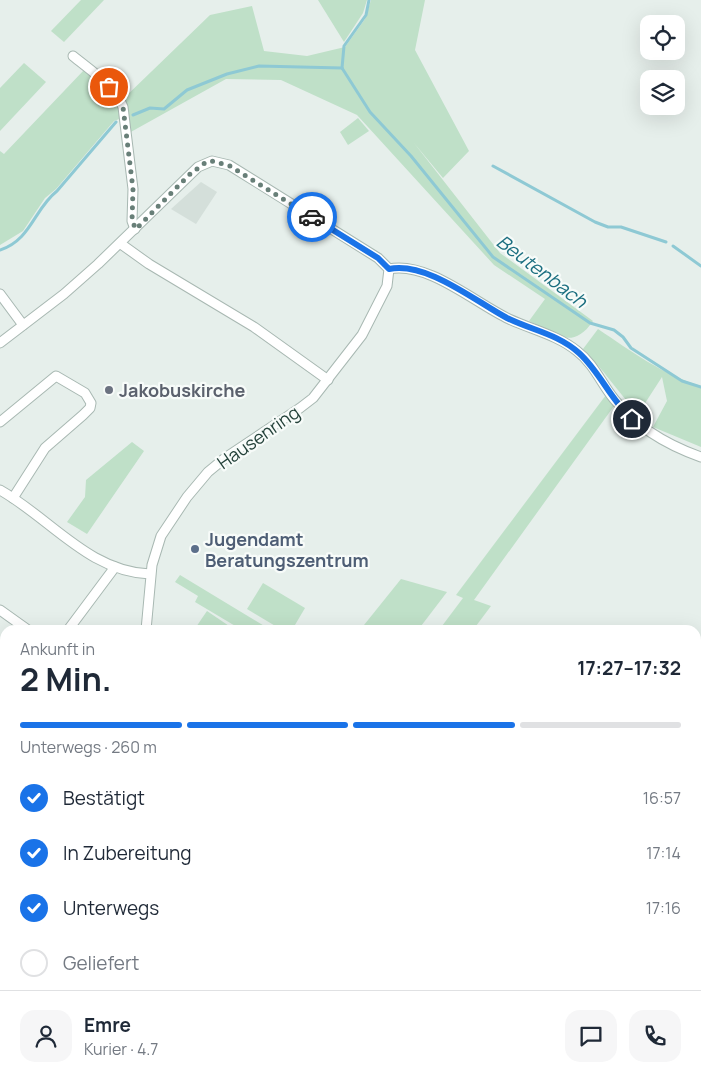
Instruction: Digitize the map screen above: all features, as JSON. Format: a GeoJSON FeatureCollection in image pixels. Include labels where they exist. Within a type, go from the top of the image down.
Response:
{"type":"FeatureCollection","features":[{"type":"Feature","properties":{"kind":"street"},"geometry":{"type":"LineString","coordinates":[[73,56],[109,87],[119,98],[123,107],[133,189],[132,221],[136,229]]}},
{"type":"Feature","properties":{"kind":"street"},"geometry":{"type":"LineString","coordinates":[[0,343],[64,294],[121,244],[198,168],[206,162],[219,161],[378,258],[389,269],[404,268],[440,280],[518,322],[549,333],[577,351],[590,364],[613,399],[632,419],[653,435],[701,457]]}},
{"type":"Feature","properties":{"kind":"street"},"geometry":{"type":"LineString","coordinates":[[121,244],[149,264],[254,327],[328,380]]}},
{"type":"Feature","properties":{"kind":"street","name":"Hausenring"},"geometry":{"type":"LineString","coordinates":[[146,625],[150,574],[161,536],[187,497],[208,472],[244,444],[300,408],[328,380],[365,328],[387,286],[389,269]]}},
{"type":"Feature","properties":{"kind":"street"},"geometry":{"type":"LineString","coordinates":[[0,294],[23,325]]}},
{"type":"Feature","properties":{"kind":"street"},"geometry":{"type":"LineString","coordinates":[[0,422],[56,376],[85,393],[91,402],[90,408],[83,415],[45,448],[13,498]]}},
{"type":"Feature","properties":{"kind":"street"},"geometry":{"type":"LineString","coordinates":[[0,490],[95,559],[135,573],[150,574]]}},
{"type":"Feature","properties":{"kind":"street"},"geometry":{"type":"LineString","coordinates":[[72,625],[115,567]]}},
{"type":"Feature","properties":{"kind":"street"},"geometry":{"type":"LineString","coordinates":[[0,610],[21,625]]}},
{"type":"Feature","properties":{"kind":"shaded area"},"geometry":{"type":"Polygon","coordinates":[[[201,182],[217,192],[196,224],[171,209],[201,182]]]}},
{"type":"Feature","properties":{"kind":"green space"},"geometry":{"type":"Polygon","coordinates":[[[81,0],[104,0],[64,42],[51,31],[81,0]]]}},
{"type":"Feature","properties":{"kind":"green space"},"geometry":{"type":"Polygon","coordinates":[[[318,0],[367,0],[363,13],[344,42],[318,0]]]}},
{"type":"Feature","properties":{"kind":"green space"},"geometry":{"type":"Polygon","coordinates":[[[371,0],[425,0],[415,50],[469,151],[443,178],[414,143],[500,253],[593,321],[578,336],[562,337],[529,321],[545,299],[494,265],[357,115],[281,80],[226,79],[129,133],[123,99],[210,15],[252,6],[264,51],[307,56],[345,47],[365,19],[371,0]]]}},
{"type":"Feature","properties":{"kind":"green space"},"geometry":{"type":"Polygon","coordinates":[[[24,63],[46,82],[0,131],[0,88],[24,63]]]}},
{"type":"Feature","properties":{"kind":"green space"},"geometry":{"type":"Polygon","coordinates":[[[84,70],[118,104],[122,118],[114,121],[56,189],[45,198],[23,231],[0,245],[0,151],[4,154],[84,70]]]}},
{"type":"Feature","properties":{"kind":"green space"},"geometry":{"type":"Polygon","coordinates":[[[358,118],[369,131],[348,145],[340,132],[358,118]]]}},
{"type":"Feature","properties":{"kind":"green space"},"geometry":{"type":"Polygon","coordinates":[[[598,329],[660,369],[701,386],[701,447],[653,427],[667,401],[662,377],[638,414],[631,406],[583,349],[598,329]]]}},
{"type":"Feature","properties":{"kind":"green space"},"geometry":{"type":"Polygon","coordinates":[[[606,395],[614,406],[474,600],[491,606],[477,625],[443,625],[463,598],[456,595],[606,395]]]}},
{"type":"Feature","properties":{"kind":"green space"},"geometry":{"type":"Polygon","coordinates":[[[132,442],[144,451],[87,534],[67,522],[85,497],[86,480],[132,442]]]}},
{"type":"Feature","properties":{"kind":"green space"},"geometry":{"type":"Polygon","coordinates":[[[180,575],[263,625],[234,625],[195,602],[198,596],[175,582],[180,575]]]}},
{"type":"Feature","properties":{"kind":"green space"},"geometry":{"type":"Polygon","coordinates":[[[401,579],[447,592],[422,625],[364,625],[401,579]]]}},
{"type":"Feature","properties":{"kind":"green space"},"geometry":{"type":"Polygon","coordinates":[[[263,583],[305,608],[295,625],[274,625],[247,609],[263,583]]]}},
{"type":"Feature","properties":{"kind":"green space"},"geometry":{"type":"Polygon","coordinates":[[[207,611],[228,625],[197,625],[207,611]]]}},
{"type":"Feature","properties":{"kind":"waterway"},"geometry":{"type":"LineString","coordinates":[[342,68],[344,46],[366,15],[369,0]]}},
{"type":"Feature","properties":{"kind":"waterway"},"geometry":{"type":"LineString","coordinates":[[133,115],[150,108],[164,109],[187,90],[227,74],[259,66],[342,68]]}},
{"type":"Feature","properties":{"kind":"waterway","name":"Beutenbach"},"geometry":{"type":"LineString","coordinates":[[342,68],[370,112],[411,156],[493,257],[590,323],[614,330],[623,337],[631,348],[682,381],[701,387]]}},
{"type":"Feature","properties":{"kind":"waterway"},"geometry":{"type":"LineString","coordinates":[[0,250],[19,239],[26,232],[49,198],[116,122]]}},
{"type":"Feature","properties":{"kind":"waterway"},"geometry":{"type":"LineString","coordinates":[[493,166],[595,222],[608,227],[621,227],[666,242]]}},
{"type":"Feature","properties":{"kind":"waterway"},"geometry":{"type":"LineString","coordinates":[[673,246],[701,266]]}},
{"type":"Feature","properties":{"kind":"way so far"},"geometry":{"type":"LineString","coordinates":[[109,87],[119,98],[123,107],[133,189],[132,221],[136,229],[189,175],[206,162],[212,161],[219,161],[230,166],[312,217]]}},
{"type":"Feature","properties":{"kind":"place","name":"Jakobuskirche"},"geometry":{"type":"Point","coordinates":[109,390]}},
{"type":"Feature","properties":{"kind":"place","name":"Jugendamt Beratungszentrum"},"geometry":{"type":"Point","coordinates":[195,549]}},
{"type":"Feature","properties":{"kind":"route"},"geometry":{"type":"LineString","coordinates":[[312,217],[378,258],[389,269],[404,268],[440,280],[509,318],[549,333],[577,351],[590,364],[613,399],[632,419]]}}]}
